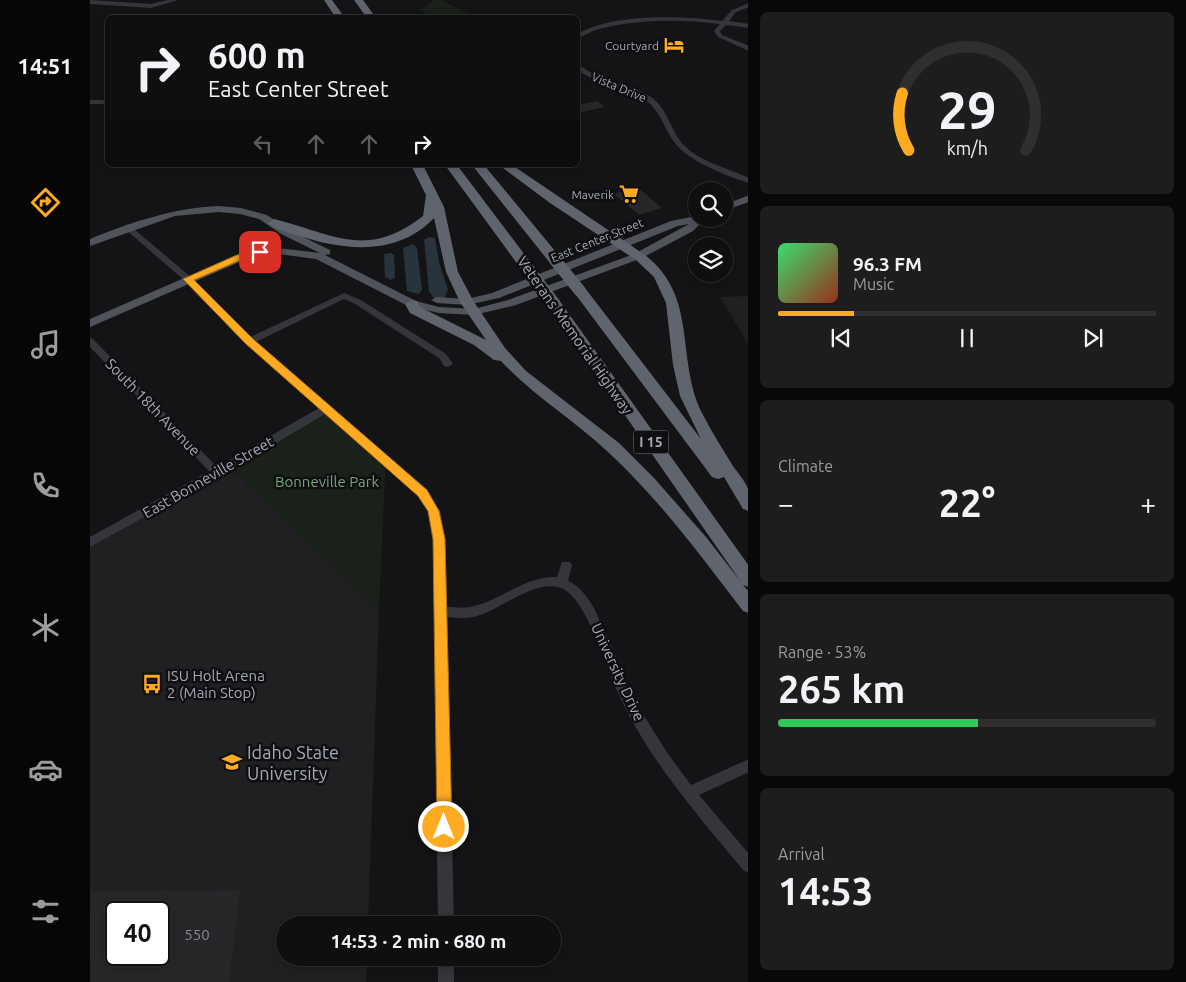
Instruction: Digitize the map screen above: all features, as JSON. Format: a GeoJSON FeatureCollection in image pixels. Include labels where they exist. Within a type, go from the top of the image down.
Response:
{"type":"FeatureCollection","features":[{"type":"Feature","properties":{"kind":"highway"},"geometry":{"type":"LineString","coordinates":[[319,0],[326,15]]}},
{"type":"Feature","properties":{"kind":"highway"},"geometry":{"type":"LineString","coordinates":[[328,0],[339,15]]}},
{"type":"Feature","properties":{"kind":"highway"},"geometry":{"type":"LineString","coordinates":[[351,0],[362,15]]}},
{"type":"Feature","properties":{"kind":"highway"},"geometry":{"type":"LineString","coordinates":[[358,0],[370,15]]}},
{"type":"Feature","properties":{"kind":"highway"},"geometry":{"type":"LineString","coordinates":[[418,167],[438,207],[452,272],[470,306],[500,351],[521,374]]}},
{"type":"Feature","properties":{"kind":"highway","name":"Veterans Memorial Highway"},"geometry":{"type":"LineString","coordinates":[[452,167],[554,303],[748,580]]}},
{"type":"Feature","properties":{"kind":"highway","name":"Veterans Memorial Highway"},"geometry":{"type":"LineString","coordinates":[[480,167],[580,291],[748,516]]}},
{"type":"Feature","properties":{"kind":"highway"},"geometry":{"type":"LineString","coordinates":[[508,167],[638,256],[666,284],[675,309],[678,358],[686,394],[700,426],[748,505]]}},
{"type":"Feature","properties":{"kind":"highway"},"geometry":{"type":"LineString","coordinates":[[279,227],[328,242],[352,244],[380,242],[398,238],[418,228],[429,217],[431,194]]}},
{"type":"Feature","properties":{"kind":"highway"},"geometry":{"type":"LineString","coordinates":[[412,304],[415,310],[479,342],[613,447],[648,482],[700,542],[748,606]]}},
{"type":"Feature","properties":{"kind":"main road"},"geometry":{"type":"LineString","coordinates":[[733,204],[748,198]]}},
{"type":"Feature","properties":{"kind":"main road","name":"East Center Street"},"geometry":{"type":"LineString","coordinates":[[90,243],[128,227],[174,213],[204,209],[247,212],[401,290],[429,300],[470,306],[622,246],[676,222],[688,220]]}},
{"type":"Feature","properties":{"kind":"main road"},"geometry":{"type":"LineString","coordinates":[[260,252],[270,248],[279,227]]}},
{"type":"Feature","properties":{"kind":"main road","name":"East Center Street"},"geometry":{"type":"LineString","coordinates":[[90,323],[240,257],[260,252],[290,250],[319,256],[412,304],[439,310],[512,303],[638,256],[691,227]]}},
{"type":"Feature","properties":{"kind":"street"},"geometry":{"type":"LineString","coordinates":[[90,2],[150,6],[175,0]]}},
{"type":"Feature","properties":{"kind":"street"},"geometry":{"type":"LineString","coordinates":[[748,5],[734,11],[717,31],[720,36],[748,49]]}},
{"type":"Feature","properties":{"kind":"street"},"geometry":{"type":"LineString","coordinates":[[580,35],[592,29],[642,19],[691,19],[748,26]]}},
{"type":"Feature","properties":{"kind":"street","name":"Vista Drive"},"geometry":{"type":"LineString","coordinates":[[580,68],[598,79],[649,99],[664,113],[678,142],[684,148],[701,160],[748,181]]}},
{"type":"Feature","properties":{"kind":"street"},"geometry":{"type":"LineString","coordinates":[[91,104],[105,102]]}},
{"type":"Feature","properties":{"kind":"street"},"geometry":{"type":"LineString","coordinates":[[128,227],[188,279],[249,342],[422,493],[434,511],[439,539],[442,612],[446,916]]}},
{"type":"Feature","properties":{"kind":"street"},"geometry":{"type":"LineString","coordinates":[[249,342],[344,296],[358,302],[442,356],[448,364]]}},
{"type":"Feature","properties":{"kind":"street","name":"South 18th Avenue"},"geometry":{"type":"LineString","coordinates":[[90,341],[216,472]]}},
{"type":"Feature","properties":{"kind":"street","name":"East Bonneville Street"},"geometry":{"type":"LineString","coordinates":[[90,542],[216,472],[325,408]]}},
{"type":"Feature","properties":{"kind":"street"},"geometry":{"type":"LineString","coordinates":[[442,612],[474,612],[495,604],[526,587],[549,581],[562,582],[566,565]]}},
{"type":"Feature","properties":{"kind":"street","name":"University Drive"},"geometry":{"type":"LineString","coordinates":[[562,582],[572,589],[586,605],[623,689],[660,757],[748,866]]}},
{"type":"Feature","properties":{"kind":"street"},"geometry":{"type":"LineString","coordinates":[[688,793],[748,765]]}},
{"type":"Feature","properties":{"kind":"street"},"geometry":{"type":"LineString","coordinates":[[446,966],[446,982]]}},
{"type":"Feature","properties":{"kind":"shaded area"},"geometry":{"type":"Polygon","coordinates":[[[429,237],[435,238],[439,262],[448,290],[444,298],[434,299],[429,291],[424,240],[429,237]]]}},
{"type":"Feature","properties":{"kind":"shaded area"},"geometry":{"type":"Polygon","coordinates":[[[413,244],[417,248],[422,290],[419,294],[407,291],[403,248],[413,244]]]}},
{"type":"Feature","properties":{"kind":"shaded area"},"geometry":{"type":"Polygon","coordinates":[[[391,253],[394,255],[395,277],[391,280],[385,277],[384,254],[391,253]]]}},
{"type":"Feature","properties":{"kind":"shaded area"},"geometry":{"type":"Polygon","coordinates":[[[748,296],[748,344],[720,297],[748,296]]]}},
{"type":"Feature","properties":{"kind":"shaded area","name":"Idaho State University"},"geometry":{"type":"Polygon","coordinates":[[[228,466],[379,611],[368,916],[276,916],[276,966],[367,966],[366,982],[90,982],[90,542],[228,466]]]}},
{"type":"Feature","properties":{"kind":"green space"},"geometry":{"type":"Polygon","coordinates":[[[434,0],[441,0],[467,13],[466,15],[428,15],[418,8],[423,9],[434,0]]]}},
{"type":"Feature","properties":{"kind":"green space","name":"Bonneville Park"},"geometry":{"type":"Polygon","coordinates":[[[328,411],[386,456],[379,611],[228,466],[328,411]]]}},
{"type":"Feature","properties":{"kind":"building"},"geometry":{"type":"Polygon","coordinates":[[[597,101],[605,107],[580,113],[580,105],[597,101]]]}},
{"type":"Feature","properties":{"kind":"building"},"geometry":{"type":"Polygon","coordinates":[[[637,187],[662,208],[639,215],[614,194],[637,187]]]}},
{"type":"Feature","properties":{"kind":"building"},"geometry":{"type":"Polygon","coordinates":[[[240,890],[229,982],[90,982],[90,891],[240,890]]]}},
{"type":"Feature","properties":{"kind":"place","name":"Courtyard"},"geometry":{"type":"Point","coordinates":[674,45]}},
{"type":"Feature","properties":{"kind":"place","name":"Maverik"},"geometry":{"type":"Point","coordinates":[629,194]}},
{"type":"Feature","properties":{"kind":"place","name":"ISU Holt Arena 2 (Main Stop)"},"geometry":{"type":"Point","coordinates":[152,684]}},
{"type":"Feature","properties":{"kind":"place","name":"Idaho State University"},"geometry":{"type":"Point","coordinates":[232,762]}},
{"type":"Feature","properties":{"kind":"route"},"geometry":{"type":"LineString","coordinates":[[260,252],[240,257],[188,279],[249,342],[422,493],[434,511],[439,539],[442,612],[444,827]]}}]}
